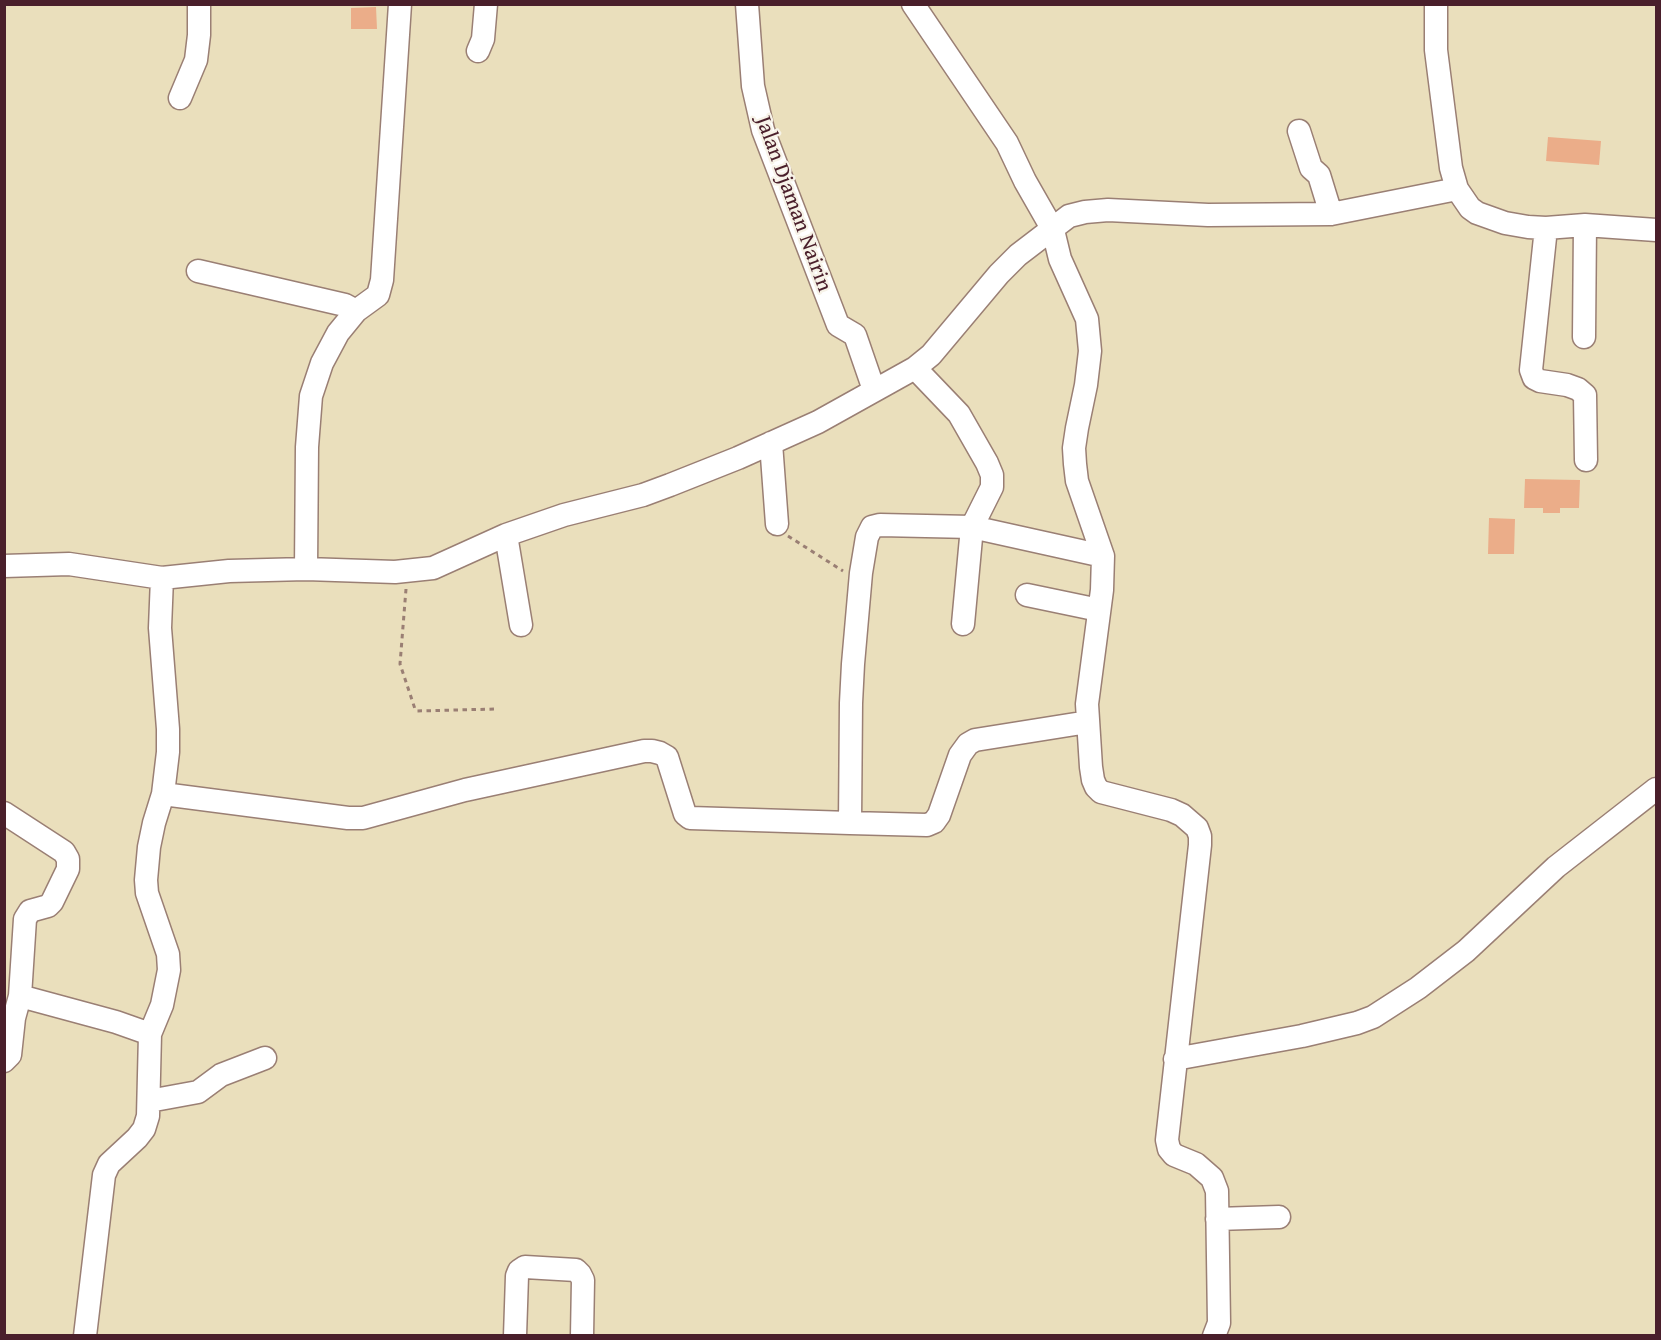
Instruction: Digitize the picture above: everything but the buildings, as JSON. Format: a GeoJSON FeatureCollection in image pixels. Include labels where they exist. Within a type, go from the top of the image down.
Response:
{"type":"FeatureCollection","features":[{"type":"Feature","properties":{"kind":"street"},"geometry":{"type":"LineString","coordinates":[[180,98],[198,53],[199,4]]}},
{"type":"Feature","properties":{"kind":"street"},"geometry":{"type":"LineString","coordinates":[[306,569],[307,447],[311,396],[322,363],[338,333],[356,311],[378,295],[382,280],[400,4]]}},
{"type":"Feature","properties":{"kind":"street"},"geometry":{"type":"LineString","coordinates":[[478,51],[483,39],[486,4]]}},
{"type":"Feature","properties":{"kind":"street","name":"Jalan Djaman Nairin"},"geometry":{"type":"LineString","coordinates":[[747,4],[753,86],[763,130],[838,325],[855,335],[874,390]]}},
{"type":"Feature","properties":{"kind":"street"},"geometry":{"type":"LineString","coordinates":[[913,4],[994,122],[1053,230],[1060,259],[1087,319],[1090,351],[1074,448],[1077,481],[1103,556],[1099,610],[1087,704],[1091,767],[1096,787],[1107,795],[1171,810],[1182,815],[1197,828],[1200,836],[1167,1140],[1169,1149],[1174,1155],[1196,1164],[1212,1178],[1217,1191],[1219,1323],[1214,1335]]}},
{"type":"Feature","properties":{"kind":"street"},"geometry":{"type":"LineString","coordinates":[[1436,4],[1436,50],[1451,168],[1457,189],[1470,208],[1477,213],[1505,223],[1546,228],[1586,225],[1656,230]]}},
{"type":"Feature","properties":{"kind":"street"},"geometry":{"type":"LineString","coordinates":[[1299,131],[1311,168],[1319,175],[1331,214]]}},
{"type":"Feature","properties":{"kind":"street"},"geometry":{"type":"LineString","coordinates":[[4,566],[69,564],[162,578],[229,571],[306,569],[408,572],[433,568],[506,535],[564,515],[643,495],[738,458],[818,422],[915,368],[931,355],[946,340],[963,314],[999,274],[1018,255],[1069,216],[1108,210],[1208,216],[1331,214],[1457,189]]}},
{"type":"Feature","properties":{"kind":"street"},"geometry":{"type":"LineString","coordinates":[[1584,337],[1586,225]]}},
{"type":"Feature","properties":{"kind":"street"},"geometry":{"type":"LineString","coordinates":[[1546,228],[1531,370],[1534,378],[1540,381],[1567,385],[1585,395],[1586,460]]}},
{"type":"Feature","properties":{"kind":"street"},"geometry":{"type":"LineString","coordinates":[[198,271],[345,305],[356,311]]}},
{"type":"Feature","properties":{"kind":"street"},"geometry":{"type":"LineString","coordinates":[[915,368],[959,414],[992,475],[992,487],[972,527],[963,624]]}},
{"type":"Feature","properties":{"kind":"street"},"geometry":{"type":"LineString","coordinates":[[771,443],[777,524]]}},
{"type":"Feature","properties":{"kind":"street"},"geometry":{"type":"LineString","coordinates":[[850,823],[851,703],[860,582],[867,537],[872,527],[880,525],[972,527],[1103,556]]}},
{"type":"Feature","properties":{"kind":"street"},"geometry":{"type":"LineString","coordinates":[[506,535],[521,625]]}},
{"type":"Feature","properties":{"kind":"street"},"geometry":{"type":"LineString","coordinates":[[85,1335],[104,1175],[109,1164],[144,1129],[149,1101],[150,1034],[162,1005],[169,970],[168,954],[147,893],[146,880],[146,865],[153,823],[163,794],[168,752],[160,628],[162,578]]}},
{"type":"Feature","properties":{"kind":"street"},"geometry":{"type":"LineString","coordinates":[[1027,595],[1099,610]]}},
{"type":"Feature","properties":{"kind":"street"},"geometry":{"type":"LineString","coordinates":[[163,794],[363,818],[465,790],[652,751],[667,757],[685,814],[690,818],[927,825],[934,822],[939,815],[960,754],[968,744],[975,740],[1088,722]]}},
{"type":"Feature","properties":{"kind":"street"},"geometry":{"type":"LineString","coordinates":[[1175,1059],[1302,1036],[1357,1023],[1372,1017],[1418,988],[1466,951],[1556,867],[1656,789]]}},
{"type":"Feature","properties":{"kind":"street"},"geometry":{"type":"LineString","coordinates":[[4,813],[64,852],[68,860],[68,869],[52,902],[48,906],[30,911],[25,919],[20,996],[14,1018],[10,1055],[4,1061]]}},
{"type":"Feature","properties":{"kind":"street"},"geometry":{"type":"LineString","coordinates":[[20,996],[116,1022],[150,1034]]}},
{"type":"Feature","properties":{"kind":"street"},"geometry":{"type":"LineString","coordinates":[[149,1101],[198,1092],[221,1075],[265,1058]]}},
{"type":"Feature","properties":{"kind":"street"},"geometry":{"type":"LineString","coordinates":[[1217,1219],[1279,1217]]}},
{"type":"Feature","properties":{"kind":"street"},"geometry":{"type":"LineString","coordinates":[[515,1335],[516,1276],[525,1267],[576,1270],[580,1274],[583,1280],[582,1335]]}},
{"type":"Feature","properties":{"kind":"path"},"geometry":{"type":"LineString","coordinates":[[777,524],[784,534],[860,582]]}},
{"type":"Feature","properties":{"kind":"path"},"geometry":{"type":"LineString","coordinates":[[408,572],[400,664],[415,709],[417,711],[495,709]]}}]}
